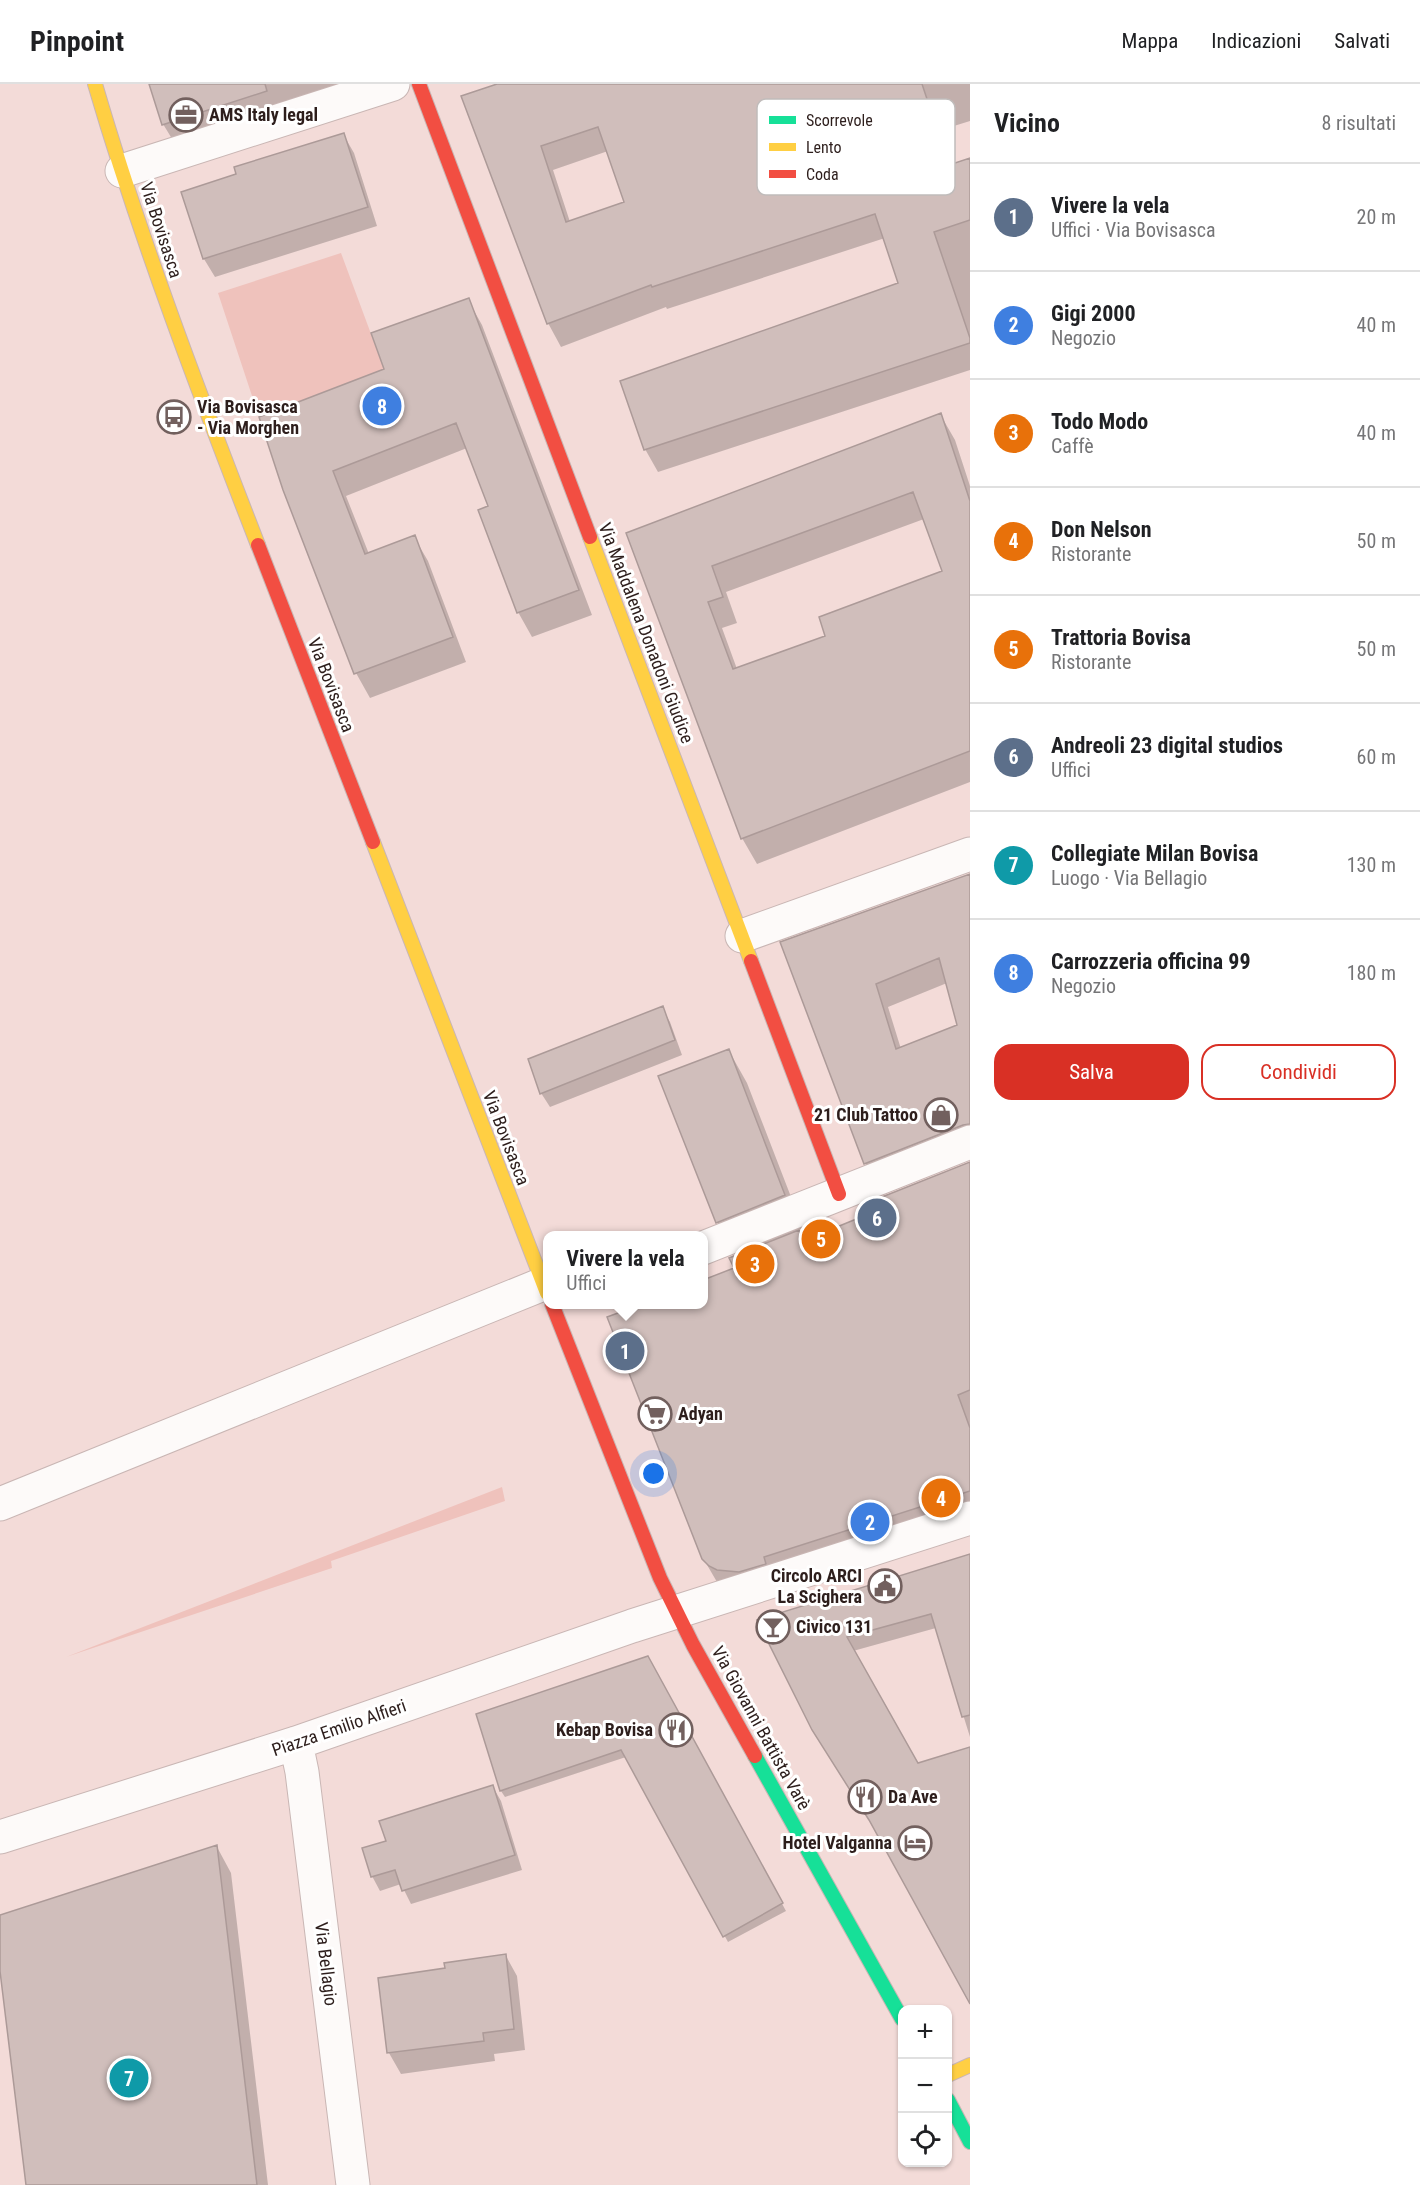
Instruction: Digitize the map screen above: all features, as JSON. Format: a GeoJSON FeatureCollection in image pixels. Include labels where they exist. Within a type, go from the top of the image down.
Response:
{"type":"FeatureCollection","features":[{"type":"Feature","properties":{"kind":"street","name":"Via Bovisasca"},"geometry":{"type":"LineString","coordinates":[[95,84],[179,341],[543,1281]]}},
{"type":"Feature","properties":{"kind":"street"},"geometry":{"type":"LineString","coordinates":[[122,171],[393,84]]}},
{"type":"Feature","properties":{"kind":"street","name":"Via Maddalena Donadoni Giudice"},"geometry":{"type":"LineString","coordinates":[[419,84],[839,1194]]}},
{"type":"Feature","properties":{"kind":"street"},"geometry":{"type":"LineString","coordinates":[[742,936],[970,854]]}},
{"type":"Feature","properties":{"kind":"street"},"geometry":{"type":"LineString","coordinates":[[708,1246],[970,1142]]}},
{"type":"Feature","properties":{"kind":"street"},"geometry":{"type":"LineString","coordinates":[[0,1504],[543,1302]]}},
{"type":"Feature","properties":{"kind":"street","name":"Via Bovisasca"},"geometry":{"type":"LineString","coordinates":[[554,1309],[660,1578],[676,1611]]}},
{"type":"Feature","properties":{"kind":"street","name":"Piazza Emilio Alfieri"},"geometry":{"type":"LineString","coordinates":[[0,1837],[296,1743],[676,1611],[970,1518]]}},
{"type":"Feature","properties":{"kind":"street","name":"Via Giovanni Battista Varè"},"geometry":{"type":"LineString","coordinates":[[676,1611],[898,2010]]}},
{"type":"Feature","properties":{"kind":"street","name":"Via Bellagio"},"geometry":{"type":"LineString","coordinates":[[296,1743],[302,1772],[353,2185]]}},
{"type":"Feature","properties":{"kind":"street"},"geometry":{"type":"LineString","coordinates":[[952,2073],[970,2065]]}},
{"type":"Feature","properties":{"kind":"street"},"geometry":{"type":"LineString","coordinates":[[952,2108],[970,2142]]}},
{"type":"Feature","properties":{"kind":"shaded area"},"geometry":{"type":"Polygon","coordinates":[[[341,253],[384,369],[259,417],[218,293],[341,253]]]}},
{"type":"Feature","properties":{"kind":"shaded area"},"geometry":{"type":"Polygon","coordinates":[[[502,1487],[505,1501],[331,1561],[332,1568],[66,1657],[502,1487]]]}},
{"type":"Feature","properties":{"kind":"building"},"geometry":{"type":"Polygon","coordinates":[[[149,84],[265,84],[267,91],[162,125],[149,84]]]}},
{"type":"Feature","properties":{"kind":"building"},"geometry":{"type":"Polygon","coordinates":[[[497,84],[922,84],[927,99],[757,99],[757,195],[955,195],[955,163],[970,158],[970,220],[934,232],[970,343],[644,450],[620,381],[898,283],[875,214],[652,287],[651,285],[547,324],[461,96],[497,84]],[[598,127],[541,146],[566,222],[624,202],[598,127]]]}},
{"type":"Feature","properties":{"kind":"building"},"geometry":{"type":"Polygon","coordinates":[[[344,133],[368,207],[203,259],[181,192],[236,174],[234,167],[344,133]]]}},
{"type":"Feature","properties":{"kind":"building"},"geometry":{"type":"Polygon","coordinates":[[[469,298],[579,590],[517,613],[478,510],[488,506],[456,423],[333,471],[365,554],[415,535],[453,637],[354,674],[283,490],[259,417],[384,369],[371,333],[469,298]]]}},
{"type":"Feature","properties":{"kind":"building"},"geometry":{"type":"Polygon","coordinates":[[[941,413],[970,501],[970,751],[741,839],[626,533],[941,413]],[[913,492],[712,566],[723,597],[708,602],[733,669],[825,636],[819,617],[942,571],[913,492]]]}},
{"type":"Feature","properties":{"kind":"building"},"geometry":{"type":"Polygon","coordinates":[[[970,874],[970,1124],[864,1164],[780,942],[970,874]],[[939,958],[876,984],[896,1049],[957,1025],[939,958]]]}},
{"type":"Feature","properties":{"kind":"building"},"geometry":{"type":"Polygon","coordinates":[[[663,1006],[675,1040],[540,1094],[528,1059],[663,1006]]]}},
{"type":"Feature","properties":{"kind":"building"},"geometry":{"type":"Polygon","coordinates":[[[729,1049],[785,1195],[716,1223],[658,1076],[729,1049]]]}},
{"type":"Feature","properties":{"kind":"building"},"geometry":{"type":"Polygon","coordinates":[[[970,1162],[970,1390],[958,1395],[970,1428],[970,1491],[764,1557],[766,1564],[739,1572],[717,1570],[702,1559],[607,1317],[629,1309],[708,1309],[708,1278],[734,1268],[729,1258],[799,1230],[803,1241],[881,1209],[877,1199],[970,1162]]]}},
{"type":"Feature","properties":{"kind":"building"},"geometry":{"type":"Polygon","coordinates":[[[970,1554],[970,1715],[962,1717],[931,1614],[847,1637],[918,1763],[970,1747],[970,2004],[869,1820],[812,1730],[757,1620],[970,1554]]]}},
{"type":"Feature","properties":{"kind":"building"},"geometry":{"type":"Polygon","coordinates":[[[648,1656],[783,1903],[723,1937],[621,1750],[500,1791],[476,1714],[648,1656]]]}},
{"type":"Feature","properties":{"kind":"building"},"geometry":{"type":"Polygon","coordinates":[[[493,1785],[515,1855],[402,1891],[395,1870],[371,1877],[362,1848],[386,1841],[379,1821],[493,1785]]]}},
{"type":"Feature","properties":{"kind":"building"},"geometry":{"type":"Polygon","coordinates":[[[217,1845],[257,2185],[26,2185],[0,1971],[0,1915],[217,1845]]]}},
{"type":"Feature","properties":{"kind":"building"},"geometry":{"type":"Polygon","coordinates":[[[506,1954],[514,2029],[483,2033],[484,2041],[387,2053],[378,1978],[445,1968],[444,1963],[506,1954]]]}},
{"type":"Feature","properties":{"kind":"traffic: fast"},"geometry":{"type":"LineString","coordinates":[[755,1756],[898,2012]]}},
{"type":"Feature","properties":{"kind":"traffic: fast"},"geometry":{"type":"LineString","coordinates":[[952,2108],[970,2142]]}},
{"type":"Feature","properties":{"kind":"traffic: slow"},"geometry":{"type":"LineString","coordinates":[[95,84],[151,259],[258,545]]}},
{"type":"Feature","properties":{"kind":"traffic: slow"},"geometry":{"type":"LineString","coordinates":[[590,537],[751,961]]}},
{"type":"Feature","properties":{"kind":"traffic: slow"},"geometry":{"type":"LineString","coordinates":[[373,842],[543,1283]]}},
{"type":"Feature","properties":{"kind":"traffic: slow"},"geometry":{"type":"LineString","coordinates":[[952,2073],[970,2065]]}},
{"type":"Feature","properties":{"kind":"traffic: jam"},"geometry":{"type":"LineString","coordinates":[[419,84],[590,537]]}},
{"type":"Feature","properties":{"kind":"traffic: jam"},"geometry":{"type":"LineString","coordinates":[[258,545],[373,842]]}},
{"type":"Feature","properties":{"kind":"traffic: jam"},"geometry":{"type":"LineString","coordinates":[[751,961],[839,1194]]}},
{"type":"Feature","properties":{"kind":"traffic: jam"},"geometry":{"type":"LineString","coordinates":[[554,1309],[660,1578],[693,1645],[755,1756]]}},
{"type":"Feature","properties":{"kind":"place","name":"AMS Italy legal"},"geometry":{"type":"Point","coordinates":[186,115]}},
{"type":"Feature","properties":{"kind":"place","name":"Carrozzeria officina 99"},"geometry":{"type":"Point","coordinates":[382,406]}},
{"type":"Feature","properties":{"kind":"place","name":"Via Bovisasca - Via Morghen"},"geometry":{"type":"Point","coordinates":[174,417]}},
{"type":"Feature","properties":{"kind":"place","name":"21 Club Tattoo"},"geometry":{"type":"Point","coordinates":[941,1115]}},
{"type":"Feature","properties":{"kind":"place","name":"Andreoli 23 digital studios"},"geometry":{"type":"Point","coordinates":[877,1218]}},
{"type":"Feature","properties":{"kind":"place","name":"Trattoria Bovisa"},"geometry":{"type":"Point","coordinates":[821,1239]}},
{"type":"Feature","properties":{"kind":"place","name":"Todo Modo"},"geometry":{"type":"Point","coordinates":[755,1264]}},
{"type":"Feature","properties":{"kind":"place","name":"Vivere la vela"},"geometry":{"type":"Point","coordinates":[625,1351]}},
{"type":"Feature","properties":{"kind":"place","name":"Adyan"},"geometry":{"type":"Point","coordinates":[655,1414]}},
{"type":"Feature","properties":{"kind":"place","name":"Don Nelson"},"geometry":{"type":"Point","coordinates":[941,1498]}},
{"type":"Feature","properties":{"kind":"place","name":"Gigi 2000"},"geometry":{"type":"Point","coordinates":[870,1522]}},
{"type":"Feature","properties":{"kind":"place","name":"Circolo ARCI La Scighera"},"geometry":{"type":"Point","coordinates":[885,1586]}},
{"type":"Feature","properties":{"kind":"place","name":"Civico 131"},"geometry":{"type":"Point","coordinates":[773,1627]}},
{"type":"Feature","properties":{"kind":"place","name":"Kebap Bovisa"},"geometry":{"type":"Point","coordinates":[676,1730]}},
{"type":"Feature","properties":{"kind":"place","name":"Da Ave"},"geometry":{"type":"Point","coordinates":[865,1797]}},
{"type":"Feature","properties":{"kind":"place","name":"Hotel Valganna"},"geometry":{"type":"Point","coordinates":[915,1843]}},
{"type":"Feature","properties":{"kind":"place","name":"Collegiate Milan Bovisa"},"geometry":{"type":"Point","coordinates":[129,2078]}}]}
